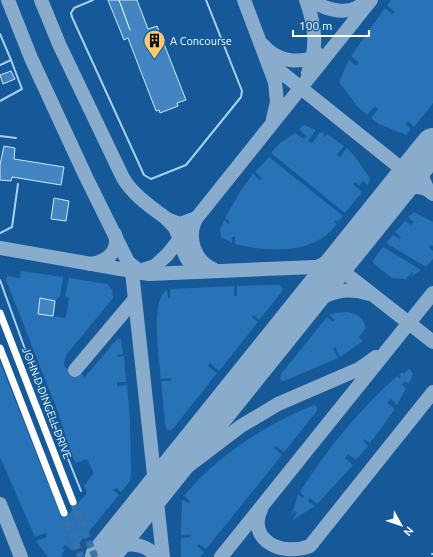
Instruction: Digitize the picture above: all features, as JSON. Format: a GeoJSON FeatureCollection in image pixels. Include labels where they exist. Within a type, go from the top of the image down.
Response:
{"type":"FeatureCollection","features":[{"type":"Feature","properties":{"kind":"highway","name":"JOHN D DINGELL DRIVE"},"geometry":{"type":"LineString","coordinates":[[0,313],[73,502]]}},
{"type":"Feature","properties":{"kind":"highway"},"geometry":{"type":"LineString","coordinates":[[0,348],[64,513]]}},
{"type":"Feature","properties":{"kind":"lane"},"geometry":{"type":"LineString","coordinates":[[93,0],[74,8],[71,13],[72,17],[144,175],[151,179],[186,165],[241,98],[242,91],[206,0]]}},
{"type":"Feature","properties":{"kind":"lane"},"geometry":{"type":"LineString","coordinates":[[0,34],[22,90],[0,101]]}},
{"type":"Feature","properties":{"kind":"lane"},"geometry":{"type":"LineString","coordinates":[[0,65],[11,60]]}},
{"type":"Feature","properties":{"kind":"lane"},"geometry":{"type":"LineString","coordinates":[[0,136],[16,138]]}},
{"type":"Feature","properties":{"kind":"lane"},"geometry":{"type":"LineString","coordinates":[[0,233],[12,227],[18,184]]}},
{"type":"Feature","properties":{"kind":"lane"},"geometry":{"type":"LineString","coordinates":[[0,280],[34,374],[81,491]]}},
{"type":"Feature","properties":{"kind":"shaded area"},"geometry":{"type":"Polygon","coordinates":[[[391,0],[433,0],[433,103],[414,127],[408,121],[405,124],[411,129],[406,135],[379,124],[371,118],[378,109],[375,106],[367,115],[357,106],[339,82],[349,60],[356,66],[359,63],[351,56],[385,8],[392,14],[395,12],[387,5],[391,0]]]}},
{"type":"Feature","properties":{"kind":"shaded area"},"geometry":{"type":"Polygon","coordinates":[[[304,125],[316,130],[308,141],[312,143],[320,132],[325,134],[323,136],[325,137],[327,134],[344,146],[337,155],[340,157],[347,148],[370,178],[368,185],[363,181],[359,186],[355,182],[353,184],[362,192],[345,213],[271,153],[280,143],[295,133],[304,139],[306,136],[299,129],[304,125]]]}},
{"type":"Feature","properties":{"kind":"shaded area"},"geometry":{"type":"Polygon","coordinates":[[[269,157],[343,216],[338,222],[335,220],[334,222],[337,224],[330,232],[315,242],[296,248],[286,249],[254,248],[235,244],[235,237],[232,237],[232,243],[221,237],[220,230],[224,220],[228,224],[230,222],[225,218],[240,192],[253,174],[260,180],[262,178],[255,172],[269,157]]]}},
{"type":"Feature","properties":{"kind":"shaded area"},"geometry":{"type":"Polygon","coordinates":[[[414,212],[433,222],[433,246],[431,245],[429,247],[433,251],[433,259],[426,267],[386,243],[393,235],[399,239],[401,237],[395,232],[405,221],[411,225],[414,222],[408,217],[414,212]]]}},
{"type":"Feature","properties":{"kind":"shaded area"},"geometry":{"type":"Polygon","coordinates":[[[383,247],[421,270],[409,278],[413,273],[412,272],[406,279],[392,278],[373,263],[373,260],[383,247]]]}},
{"type":"Feature","properties":{"kind":"shaded area"},"geometry":{"type":"Polygon","coordinates":[[[21,271],[63,277],[60,296],[55,301],[40,298],[38,314],[66,318],[69,298],[65,296],[69,278],[107,284],[112,290],[113,298],[67,354],[64,363],[65,367],[78,377],[81,374],[85,377],[117,339],[121,339],[123,354],[117,355],[118,357],[124,356],[126,382],[117,382],[117,386],[127,385],[130,421],[130,481],[121,492],[116,488],[113,490],[119,495],[73,551],[65,545],[62,548],[65,550],[61,555],[63,557],[48,557],[36,541],[47,537],[46,533],[35,537],[0,457],[0,362],[63,521],[87,493],[84,486],[94,473],[87,459],[76,463],[72,456],[58,412],[6,280],[7,276],[20,278],[21,271]]]}},
{"type":"Feature","properties":{"kind":"shaded area"},"geometry":{"type":"Polygon","coordinates":[[[279,285],[283,288],[281,293],[259,320],[254,315],[252,317],[258,322],[219,371],[210,363],[208,366],[217,373],[172,430],[167,430],[165,424],[161,381],[171,381],[171,378],[161,379],[157,332],[157,318],[162,296],[167,290],[168,298],[170,298],[170,289],[234,286],[234,296],[237,296],[237,286],[279,285]]]}},
{"type":"Feature","properties":{"kind":"shaded area"},"geometry":{"type":"Polygon","coordinates":[[[347,312],[357,315],[364,321],[366,328],[359,337],[363,341],[340,357],[335,347],[333,348],[338,358],[284,381],[280,380],[281,374],[327,317],[333,322],[335,320],[329,315],[347,312]]]}},
{"type":"Feature","properties":{"kind":"shaded area"},"geometry":{"type":"Polygon","coordinates":[[[409,368],[413,374],[409,384],[405,381],[402,385],[406,388],[397,405],[391,399],[387,403],[395,409],[370,443],[364,439],[363,441],[368,446],[356,460],[348,454],[345,458],[353,465],[317,504],[310,498],[308,501],[315,506],[293,520],[297,512],[295,511],[291,516],[298,495],[303,498],[304,496],[300,492],[333,445],[370,402],[397,376],[400,379],[401,377],[399,375],[402,372],[404,374],[409,368]]]}},
{"type":"Feature","properties":{"kind":"shaded area"},"geometry":{"type":"Polygon","coordinates":[[[314,405],[317,407],[317,411],[284,452],[276,446],[274,448],[282,455],[206,549],[199,544],[197,546],[204,552],[200,557],[181,557],[181,538],[190,537],[191,535],[181,535],[182,500],[188,503],[190,501],[184,496],[197,481],[243,443],[278,422],[314,405]]]}},
{"type":"Feature","properties":{"kind":"building","name":"A Concourse"},"geometry":{"type":"Polygon","coordinates":[[[108,0],[137,0],[148,29],[157,26],[186,100],[177,103],[178,106],[160,113],[159,110],[156,111],[128,38],[124,40],[108,0]]]}},
{"type":"Feature","properties":{"kind":"building"},"geometry":{"type":"Polygon","coordinates":[[[11,71],[15,79],[3,84],[0,75],[11,71]]]}},
{"type":"Feature","properties":{"kind":"building"},"geometry":{"type":"Polygon","coordinates":[[[4,146],[15,148],[14,159],[64,167],[61,185],[12,177],[11,181],[0,180],[0,165],[4,146]]]}},
{"type":"Feature","properties":{"kind":"building"},"geometry":{"type":"Polygon","coordinates":[[[54,198],[69,201],[66,221],[51,219],[54,198]]]}},
{"type":"Feature","properties":{"kind":"building"},"geometry":{"type":"Polygon","coordinates":[[[40,298],[55,301],[53,316],[38,314],[40,298]]]}},
{"type":"Feature","properties":{"kind":"taxiway"},"geometry":{"type":"LineString","coordinates":[[8,0],[31,58],[86,177],[128,262],[142,273]]}},
{"type":"Feature","properties":{"kind":"taxiway"},"geometry":{"type":"LineString","coordinates":[[41,0],[59,44],[123,178],[137,195],[167,219]]}},
{"type":"Feature","properties":{"kind":"taxiway"},"geometry":{"type":"LineString","coordinates":[[244,0],[275,82],[277,102],[273,119]]}},
{"type":"Feature","properties":{"kind":"taxiway"},"geometry":{"type":"LineString","coordinates":[[306,0],[312,18],[314,36],[313,55],[308,73]]}},
{"type":"Feature","properties":{"kind":"taxiway"},"geometry":{"type":"LineString","coordinates":[[312,0],[327,8],[345,11],[356,8],[367,0]]}},
{"type":"Feature","properties":{"kind":"taxiway"},"geometry":{"type":"LineString","coordinates":[[140,271],[155,266],[167,255],[371,0]]}},
{"type":"Feature","properties":{"kind":"taxiway"},"geometry":{"type":"LineString","coordinates":[[263,45],[276,55],[290,60],[305,60],[320,55]]}},
{"type":"Feature","properties":{"kind":"taxiway"},"geometry":{"type":"LineString","coordinates":[[267,58],[276,68],[433,194]]}},
{"type":"Feature","properties":{"kind":"taxiway"},"geometry":{"type":"LineString","coordinates":[[425,155],[422,164],[422,173],[428,190]]}},
{"type":"Feature","properties":{"kind":"taxiway"},"geometry":{"type":"LineString","coordinates":[[393,196],[401,190],[410,187],[419,187],[428,190]]}},
{"type":"Feature","properties":{"kind":"taxiway"},"geometry":{"type":"LineString","coordinates":[[196,218],[180,224],[167,219],[175,228],[188,260],[192,265],[208,271]]}},
{"type":"Feature","properties":{"kind":"taxiway"},"geometry":{"type":"LineString","coordinates":[[195,221],[192,235],[194,249],[201,261],[213,269]]}},
{"type":"Feature","properties":{"kind":"taxiway"},"geometry":{"type":"LineString","coordinates":[[90,264],[101,261],[114,251],[116,240],[115,234]]}},
{"type":"Feature","properties":{"kind":"taxiway"},"geometry":{"type":"LineString","coordinates":[[319,266],[340,256],[357,240]]}},
{"type":"Feature","properties":{"kind":"taxiway"},"geometry":{"type":"LineString","coordinates":[[0,248],[149,274],[315,267],[335,268],[345,273],[433,342]]}},
{"type":"Feature","properties":{"kind":"taxiway"},"geometry":{"type":"LineString","coordinates":[[129,264],[132,272],[163,557]]}},
{"type":"Feature","properties":{"kind":"taxiway"},"geometry":{"type":"LineString","coordinates":[[287,328],[304,310],[323,297],[333,293],[345,291],[356,291],[369,294]]}},
{"type":"Feature","properties":{"kind":"taxiway"},"geometry":{"type":"LineString","coordinates":[[221,557],[433,293]]}},
{"type":"Feature","properties":{"kind":"taxiway"},"geometry":{"type":"LineString","coordinates":[[75,370],[134,300]]}},
{"type":"Feature","properties":{"kind":"taxiway"},"geometry":{"type":"LineString","coordinates":[[129,524],[179,473],[241,426],[278,404],[359,369],[376,357]]}},
{"type":"Feature","properties":{"kind":"taxiway"},"geometry":{"type":"LineString","coordinates":[[261,509],[258,520],[259,529],[263,537],[269,543],[288,549],[299,549],[310,546],[433,392]]}},
{"type":"Feature","properties":{"kind":"taxiway"},"geometry":{"type":"LineString","coordinates":[[0,504],[21,557]]}},
{"type":"Feature","properties":{"kind":"taxiway"},"geometry":{"type":"LineString","coordinates":[[105,554],[125,545],[138,545],[151,551],[157,557]]}},
{"type":"Feature","properties":{"kind":"runway"},"geometry":{"type":"LineString","coordinates":[[102,557],[433,145]]}},
{"type":"Feature","properties":{"kind":"tunnel"},"geometry":{"type":"LineString","coordinates":[[73,502],[95,557]]}},
{"type":"Feature","properties":{"kind":"tunnel"},"geometry":{"type":"LineString","coordinates":[[64,513],[81,557]]}},
{"type":"Feature","properties":{"kind":"tram line"},"geometry":{"type":"LineString","coordinates":[[119,0],[130,30]]}},
{"type":"Feature","properties":{"kind":"place","name":"A Concourse"},"geometry":{"type":"Point","coordinates":[154,60]}}]}
